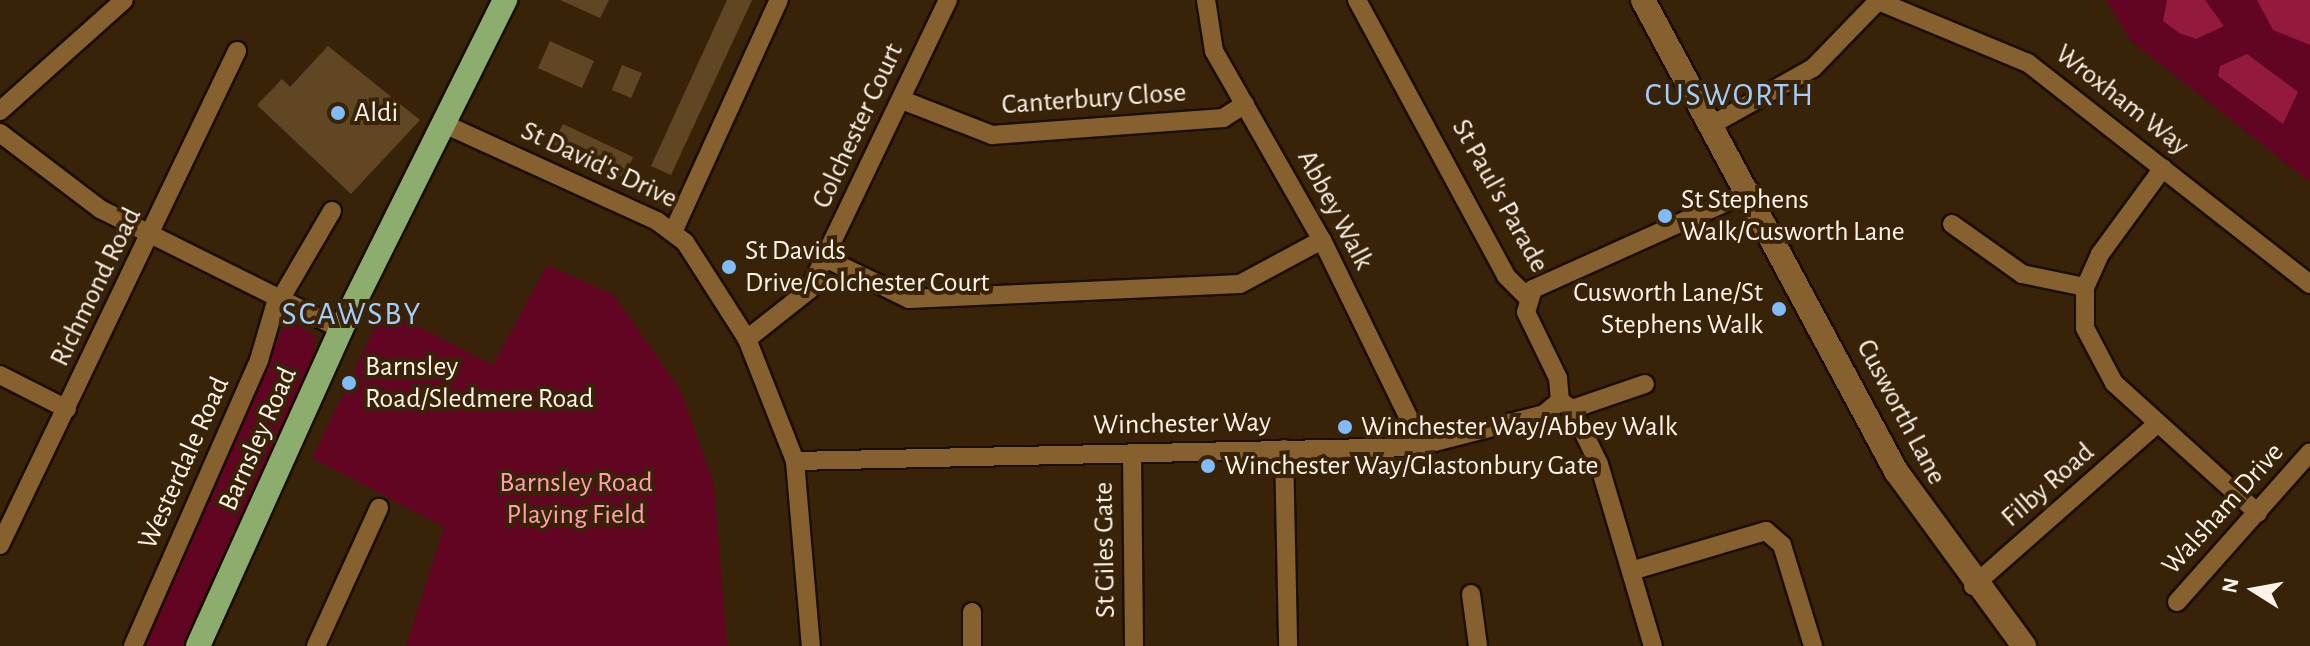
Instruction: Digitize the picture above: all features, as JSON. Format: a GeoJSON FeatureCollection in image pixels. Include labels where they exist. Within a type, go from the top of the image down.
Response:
{"type":"FeatureCollection","features":[{"type":"Feature","properties":{"kind":"highway","name":"Barnsley Road"},"geometry":{"type":"LineString","coordinates":[[198,646],[341,329],[505,0]]}},
{"type":"Feature","properties":{"kind":"street"},"geometry":{"type":"LineString","coordinates":[[0,111],[124,0]]}},
{"type":"Feature","properties":{"kind":"street"},"geometry":{"type":"LineString","coordinates":[[674,230],[779,0]]}},
{"type":"Feature","properties":{"kind":"street","name":"Colchester Court"},"geometry":{"type":"LineString","coordinates":[[747,339],[800,302],[827,259],[948,0]]}},
{"type":"Feature","properties":{"kind":"street","name":"Abbey Walk"},"geometry":{"type":"LineString","coordinates":[[1206,0],[1214,51],[1322,240],[1409,418],[1415,447]]}},
{"type":"Feature","properties":{"kind":"street","name":"St Paul's Parade"},"geometry":{"type":"LineString","coordinates":[[1357,0],[1513,288],[1527,297],[1566,405],[1599,464],[1653,646]]}},
{"type":"Feature","properties":{"kind":"street"},"geometry":{"type":"LineString","coordinates":[[1643,0],[1715,123],[1813,68],[1878,1]]}},
{"type":"Feature","properties":{"kind":"street","name":"Wroxham Way"},"geometry":{"type":"LineString","coordinates":[[1878,1],[2028,63],[2310,284]]}},
{"type":"Feature","properties":{"kind":"street","name":"Richmond Road"},"geometry":{"type":"LineString","coordinates":[[0,545],[153,236],[237,51]]}},
{"type":"Feature","properties":{"kind":"street","name":"Canterbury Close"},"geometry":{"type":"LineString","coordinates":[[902,100],[992,135],[1223,118],[1245,104]]}},
{"type":"Feature","properties":{"kind":"street","name":"St David's Drive"},"geometry":{"type":"LineString","coordinates":[[442,123],[674,230],[747,339],[795,461],[811,646]]}},
{"type":"Feature","properties":{"kind":"street","name":"Cusworth Lane"},"geometry":{"type":"LineString","coordinates":[[1715,123],[1896,471],[1973,586],[2024,646]]}},
{"type":"Feature","properties":{"kind":"street"},"geometry":{"type":"LineString","coordinates":[[0,133],[62,186],[153,236],[341,329]]}},
{"type":"Feature","properties":{"kind":"street"},"geometry":{"type":"LineString","coordinates":[[2163,168],[2100,254],[2085,287],[2085,328],[2095,354],[2157,424],[2258,513]]}},
{"type":"Feature","properties":{"kind":"street"},"geometry":{"type":"LineString","coordinates":[[1527,297],[1540,283],[1751,191]]}},
{"type":"Feature","properties":{"kind":"street","name":"Westerdale Road"},"geometry":{"type":"LineString","coordinates":[[133,646],[259,360],[278,300],[332,211]]}},
{"type":"Feature","properties":{"kind":"street"},"geometry":{"type":"LineString","coordinates":[[1949,222],[2014,270],[2085,287]]}},
{"type":"Feature","properties":{"kind":"street"},"geometry":{"type":"LineString","coordinates":[[827,259],[909,299],[1240,284],[1322,240]]}},
{"type":"Feature","properties":{"kind":"street"},"geometry":{"type":"LineString","coordinates":[[0,375],[67,409]]}},
{"type":"Feature","properties":{"kind":"street","name":"Winchester Way"},"geometry":{"type":"LineString","coordinates":[[795,461],[1415,447],[1645,384]]}},
{"type":"Feature","properties":{"kind":"street","name":"Filby Road"},"geometry":{"type":"LineString","coordinates":[[1973,586],[2157,424]]}},
{"type":"Feature","properties":{"kind":"street"},"geometry":{"type":"LineString","coordinates":[[1284,449],[1288,646]]}},
{"type":"Feature","properties":{"kind":"street","name":"Walsham Drive"},"geometry":{"type":"LineString","coordinates":[[2177,602],[2310,452]]}},
{"type":"Feature","properties":{"kind":"street","name":"St Giles Gate"},"geometry":{"type":"LineString","coordinates":[[1132,453],[1134,646]]}},
{"type":"Feature","properties":{"kind":"street"},"geometry":{"type":"LineString","coordinates":[[316,646],[379,508]]}},
{"type":"Feature","properties":{"kind":"street"},"geometry":{"type":"LineString","coordinates":[[1631,571],[1751,530],[1766,531],[1782,545],[1813,646]]}},
{"type":"Feature","properties":{"kind":"street"},"geometry":{"type":"LineString","coordinates":[[1470,590],[1478,646]]}},
{"type":"Feature","properties":{"kind":"street"},"geometry":{"type":"LineString","coordinates":[[971,607],[972,646]]}},
{"type":"Feature","properties":{"kind":"green space"},"geometry":{"type":"Polygon","coordinates":[[[2106,0],[2310,0],[2310,182],[2131,41],[2106,0]]]}},
{"type":"Feature","properties":{"kind":"green space","name":"Barnsley Road Playing Field"},"geometry":{"type":"Polygon","coordinates":[[[547,265],[614,295],[681,391],[714,485],[727,646],[406,646],[444,527],[312,458],[384,309],[493,365],[547,265]]]}},
{"type":"Feature","properties":{"kind":"green space"},"geometry":{"type":"Polygon","coordinates":[[[287,318],[315,336],[314,355],[186,646],[140,646],[287,318]]]}},
{"type":"Feature","properties":{"kind":"shaded area"},"geometry":{"type":"Polygon","coordinates":[[[2167,0],[2205,0],[2224,26],[2196,39],[2179,33],[2163,21],[2167,0]]]}},
{"type":"Feature","properties":{"kind":"shaded area"},"geometry":{"type":"Polygon","coordinates":[[[2257,0],[2310,0],[2310,45],[2273,30],[2257,0]]]}},
{"type":"Feature","properties":{"kind":"shaded area"},"geometry":{"type":"Polygon","coordinates":[[[2247,54],[2298,92],[2283,124],[2218,76],[2220,66],[2247,54]]]}},
{"type":"Feature","properties":{"kind":"building"},"geometry":{"type":"Polygon","coordinates":[[[560,0],[609,0],[600,18],[560,0]]]}},
{"type":"Feature","properties":{"kind":"building"},"geometry":{"type":"Polygon","coordinates":[[[727,0],[752,0],[671,175],[651,166],[727,0]]]}},
{"type":"Feature","properties":{"kind":"building"},"geometry":{"type":"Polygon","coordinates":[[[550,41],[594,61],[582,88],[538,68],[550,41]]]}},
{"type":"Feature","properties":{"kind":"building","name":"Aldi"},"geometry":{"type":"Polygon","coordinates":[[[328,46],[420,120],[351,194],[257,105],[282,79],[290,87],[328,46]]]}},
{"type":"Feature","properties":{"kind":"building"},"geometry":{"type":"Polygon","coordinates":[[[622,65],[642,73],[631,98],[612,90],[622,65]]]}},
{"type":"Feature","properties":{"kind":"building"},"geometry":{"type":"Polygon","coordinates":[[[563,124],[633,157],[624,178],[553,144],[563,124]]]}},
{"type":"Feature","properties":{"kind":"place","name":"Aldi"},"geometry":{"type":"Point","coordinates":[338,113]}},
{"type":"Feature","properties":{"kind":"place","name":"St Stephens Walk/Cusworth Lane"},"geometry":{"type":"Point","coordinates":[1665,216]}},
{"type":"Feature","properties":{"kind":"place","name":"St Davids Drive/Colchester Court"},"geometry":{"type":"Point","coordinates":[729,267]}},
{"type":"Feature","properties":{"kind":"place","name":"Cusworth Lane/St Stephens Walk"},"geometry":{"type":"Point","coordinates":[1779,309]}},
{"type":"Feature","properties":{"kind":"place","name":"Barnsley Road/Sledmere Road"},"geometry":{"type":"Point","coordinates":[349,383]}},
{"type":"Feature","properties":{"kind":"place","name":"Winchester Way/Abbey Walk"},"geometry":{"type":"Point","coordinates":[1345,427]}},
{"type":"Feature","properties":{"kind":"place","name":"Winchester Way/Glastonbury Gate"},"geometry":{"type":"Point","coordinates":[1208,466]}},
{"type":"Feature","properties":{"kind":"district","name":"CUSWORTH"},"geometry":{"type":"Point","coordinates":[1730,95]}},
{"type":"Feature","properties":{"kind":"district","name":"SCAWSBY"},"geometry":{"type":"Point","coordinates":[352,314]}}]}
